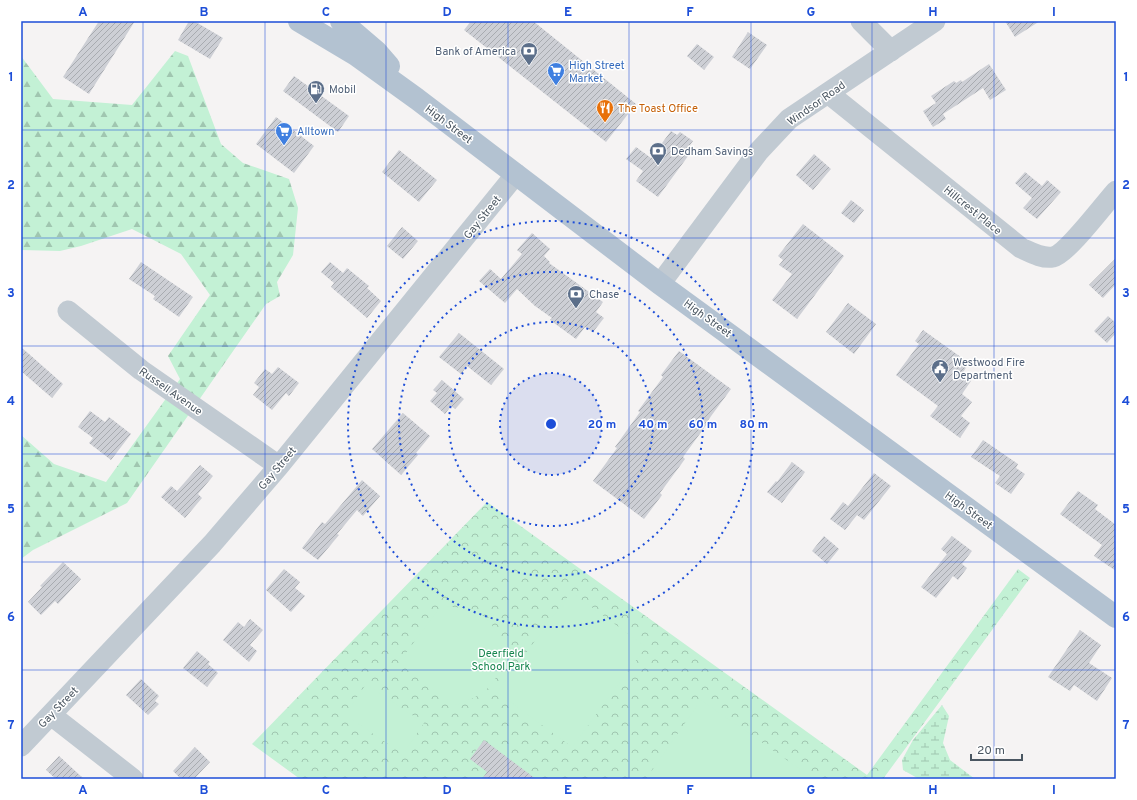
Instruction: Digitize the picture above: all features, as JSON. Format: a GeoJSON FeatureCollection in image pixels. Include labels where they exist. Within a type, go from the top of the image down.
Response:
{"type":"FeatureCollection","features":[{"type":"Feature","properties":{"kind":"main road","name":"High Street"},"geometry":{"type":"LineString","coordinates":[[299,21],[356,55],[398,85],[660,284],[1116,617]]}},
{"type":"Feature","properties":{"kind":"main road"},"geometry":{"type":"LineString","coordinates":[[341,21],[388,64],[398,85]]}},
{"type":"Feature","properties":{"kind":"street"},"geometry":{"type":"LineString","coordinates":[[861,21],[891,51]]}},
{"type":"Feature","properties":{"kind":"street","name":"Windsor Road"},"geometry":{"type":"LineString","coordinates":[[660,284],[759,151],[790,119],[935,21]]}},
{"type":"Feature","properties":{"kind":"street","name":"Hillcrest Place"},"geometry":{"type":"LineString","coordinates":[[828,93],[1021,248],[1042,257],[1054,257],[1066,248],[1116,190]]}},
{"type":"Feature","properties":{"kind":"street","name":"Gay Street"},"geometry":{"type":"LineString","coordinates":[[21,746],[212,544],[279,466],[516,174]]}},
{"type":"Feature","properties":{"kind":"street","name":"Russell Avenue"},"geometry":{"type":"LineString","coordinates":[[68,311],[141,370],[279,466]]}},
{"type":"Feature","properties":{"kind":"street"},"geometry":{"type":"LineString","coordinates":[[51,715],[133,779]]}},
{"type":"Feature","properties":{"kind":"green space"},"geometry":{"type":"Polygon","coordinates":[[[175,51],[188,56],[221,144],[243,163],[289,179],[298,208],[293,255],[277,282],[280,296],[266,304],[127,503],[33,550],[21,559],[21,435],[54,464],[106,482],[180,379],[168,356],[210,295],[181,254],[132,229],[81,246],[60,251],[21,250],[21,56],[53,99],[132,105],[175,51]]]}},
{"type":"Feature","properties":{"kind":"green space","name":"Deerfield School Park"},"geometry":{"type":"Polygon","coordinates":[[[487,502],[867,775],[1018,569],[1030,578],[883,779],[300,779],[252,744],[487,502]]]}},
{"type":"Feature","properties":{"kind":"green space"},"geometry":{"type":"Polygon","coordinates":[[[571,592],[646,647],[572,747],[497,692],[571,592]]]}},
{"type":"Feature","properties":{"kind":"green space"},"geometry":{"type":"Polygon","coordinates":[[[441,606],[458,607],[474,611],[484,617],[498,636],[501,647],[499,670],[494,681],[479,695],[456,705],[407,670],[405,654],[441,606]]]}},
{"type":"Feature","properties":{"kind":"green space"},"geometry":{"type":"Polygon","coordinates":[[[366,684],[424,723],[403,754],[345,715],[366,684]]]}},
{"type":"Feature","properties":{"kind":"green space"},"geometry":{"type":"Polygon","coordinates":[[[701,700],[814,779],[646,779],[701,700]]]}},
{"type":"Feature","properties":{"kind":"green space"},"geometry":{"type":"Polygon","coordinates":[[[942,705],[949,716],[943,743],[950,760],[975,779],[919,779],[903,770],[902,760],[913,740],[942,705]]]}},
{"type":"Feature","properties":{"kind":"building"},"geometry":{"type":"Polygon","coordinates":[[[99,21],[135,21],[89,94],[63,77],[99,21]]]}},
{"type":"Feature","properties":{"kind":"building"},"geometry":{"type":"Polygon","coordinates":[[[189,21],[194,21],[223,38],[210,59],[178,40],[189,21]]]}},
{"type":"Feature","properties":{"kind":"building"},"geometry":{"type":"Polygon","coordinates":[[[471,21],[533,21],[636,104],[606,142],[464,30],[471,21]]]}},
{"type":"Feature","properties":{"kind":"building"},"geometry":{"type":"Polygon","coordinates":[[[1005,21],[1040,21],[1015,37],[1005,21]]]}},
{"type":"Feature","properties":{"kind":"building"},"geometry":{"type":"Polygon","coordinates":[[[748,32],[767,45],[750,69],[732,57],[748,32]]]}},
{"type":"Feature","properties":{"kind":"building"},"geometry":{"type":"Polygon","coordinates":[[[697,44],[714,57],[704,70],[687,56],[697,44]]]}},
{"type":"Feature","properties":{"kind":"building"},"geometry":{"type":"Polygon","coordinates":[[[989,64],[1006,90],[990,100],[983,88],[943,114],[946,119],[933,127],[923,111],[936,103],[931,96],[954,81],[956,83],[961,80],[962,82],[989,64]]]}},
{"type":"Feature","properties":{"kind":"building","name":"Mobil"},"geometry":{"type":"Polygon","coordinates":[[[294,76],[349,116],[338,132],[283,91],[294,76]]]}},
{"type":"Feature","properties":{"kind":"building"},"geometry":{"type":"Polygon","coordinates":[[[276,117],[314,146],[294,173],[256,144],[276,117]]]}},
{"type":"Feature","properties":{"kind":"building","name":"Dedham Savings"},"geometry":{"type":"Polygon","coordinates":[[[671,131],[677,135],[680,132],[693,141],[690,145],[694,148],[658,197],[636,181],[643,171],[626,159],[636,147],[651,158],[671,131]]]}},
{"type":"Feature","properties":{"kind":"building"},"geometry":{"type":"Polygon","coordinates":[[[399,150],[437,180],[419,202],[382,172],[399,150]]]}},
{"type":"Feature","properties":{"kind":"building"},"geometry":{"type":"Polygon","coordinates":[[[814,154],[831,169],[813,190],[796,175],[814,154]]]}},
{"type":"Feature","properties":{"kind":"building"},"geometry":{"type":"Polygon","coordinates":[[[1025,172],[1042,186],[1047,180],[1061,192],[1037,219],[1023,208],[1032,198],[1015,183],[1025,172]]]}},
{"type":"Feature","properties":{"kind":"building"},"geometry":{"type":"Polygon","coordinates":[[[851,200],[864,210],[854,223],[841,213],[851,200]]]}},
{"type":"Feature","properties":{"kind":"building"},"geometry":{"type":"Polygon","coordinates":[[[803,224],[844,256],[797,319],[772,300],[792,274],[779,265],[783,260],[778,256],[803,224]]]}},
{"type":"Feature","properties":{"kind":"building"},"geometry":{"type":"Polygon","coordinates":[[[402,227],[418,241],[403,259],[387,246],[402,227]]]}},
{"type":"Feature","properties":{"kind":"building"},"geometry":{"type":"Polygon","coordinates":[[[532,233],[550,249],[544,256],[550,262],[549,263],[603,302],[596,312],[604,318],[593,332],[585,327],[576,339],[550,320],[552,318],[535,306],[517,289],[505,303],[479,281],[490,269],[501,279],[522,254],[517,250],[532,233]]]}},
{"type":"Feature","properties":{"kind":"building"},"geometry":{"type":"Polygon","coordinates":[[[1116,258],[1116,284],[1103,298],[1089,285],[1116,258]]]}},
{"type":"Feature","properties":{"kind":"building"},"geometry":{"type":"Polygon","coordinates":[[[141,262],[193,297],[179,317],[153,299],[155,296],[129,279],[141,262]]]}},
{"type":"Feature","properties":{"kind":"building"},"geometry":{"type":"Polygon","coordinates":[[[330,262],[343,273],[347,268],[369,286],[367,288],[381,301],[367,318],[331,287],[334,283],[321,272],[330,262]]]}},
{"type":"Feature","properties":{"kind":"building"},"geometry":{"type":"Polygon","coordinates":[[[848,303],[876,324],[854,354],[826,332],[848,303]]]}},
{"type":"Feature","properties":{"kind":"building"},"geometry":{"type":"Polygon","coordinates":[[[1108,316],[1116,323],[1116,333],[1107,343],[1094,331],[1108,316]]]}},
{"type":"Feature","properties":{"kind":"building"},"geometry":{"type":"Polygon","coordinates":[[[923,330],[969,363],[962,374],[971,381],[962,394],[972,402],[961,416],[970,423],[960,438],[930,416],[938,406],[896,375],[919,344],[915,341],[923,330]]]}},
{"type":"Feature","properties":{"kind":"building"},"geometry":{"type":"Polygon","coordinates":[[[459,333],[504,369],[491,385],[467,366],[461,374],[439,357],[459,333]]]}},
{"type":"Feature","properties":{"kind":"building"},"geometry":{"type":"Polygon","coordinates":[[[21,347],[63,384],[52,398],[21,371],[21,347]]]}},
{"type":"Feature","properties":{"kind":"building"},"geometry":{"type":"Polygon","coordinates":[[[679,351],[731,389],[683,457],[685,459],[660,493],[662,495],[644,519],[593,481],[617,448],[615,447],[640,412],[638,411],[663,377],[661,375],[679,351]]]}},
{"type":"Feature","properties":{"kind":"building"},"geometry":{"type":"Polygon","coordinates":[[[278,367],[299,383],[289,396],[286,393],[272,410],[253,395],[259,387],[254,383],[265,369],[272,374],[278,367]]]}},
{"type":"Feature","properties":{"kind":"building"},"geometry":{"type":"Polygon","coordinates":[[[442,380],[464,399],[455,409],[451,406],[445,414],[430,401],[437,393],[433,390],[442,380]]]}},
{"type":"Feature","properties":{"kind":"building"},"geometry":{"type":"Polygon","coordinates":[[[90,411],[105,422],[109,417],[131,434],[111,460],[89,443],[93,438],[78,427],[90,411]]]}},
{"type":"Feature","properties":{"kind":"building"},"geometry":{"type":"Polygon","coordinates":[[[403,413],[430,436],[416,453],[418,455],[401,475],[372,449],[403,413]]]}},
{"type":"Feature","properties":{"kind":"building"},"geometry":{"type":"Polygon","coordinates":[[[983,440],[1018,464],[1016,468],[1025,474],[1011,494],[995,483],[1000,476],[971,457],[983,440]]]}},
{"type":"Feature","properties":{"kind":"building"},"geometry":{"type":"Polygon","coordinates":[[[792,462],[805,472],[782,503],[767,492],[776,481],[777,482],[792,462]]]}},
{"type":"Feature","properties":{"kind":"building"},"geometry":{"type":"Polygon","coordinates":[[[200,465],[213,476],[198,494],[202,498],[185,518],[161,497],[171,486],[177,491],[200,465]]]}},
{"type":"Feature","properties":{"kind":"building"},"geometry":{"type":"Polygon","coordinates":[[[874,473],[891,486],[864,520],[857,515],[845,530],[830,519],[843,502],[848,506],[874,473]]]}},
{"type":"Feature","properties":{"kind":"building"},"geometry":{"type":"Polygon","coordinates":[[[362,480],[380,496],[363,516],[357,510],[318,560],[302,548],[322,522],[325,524],[362,480]]]}},
{"type":"Feature","properties":{"kind":"building"},"geometry":{"type":"Polygon","coordinates":[[[1078,491],[1098,505],[1095,509],[1116,525],[1116,571],[1094,556],[1102,545],[1060,514],[1078,491]]]}},
{"type":"Feature","properties":{"kind":"building"},"geometry":{"type":"Polygon","coordinates":[[[824,536],[839,549],[827,564],[812,551],[824,536]]]}},
{"type":"Feature","properties":{"kind":"building"},"geometry":{"type":"Polygon","coordinates":[[[952,536],[972,551],[962,564],[967,568],[958,580],[953,576],[936,598],[921,587],[947,554],[941,549],[952,536]]]}},
{"type":"Feature","properties":{"kind":"building"},"geometry":{"type":"Polygon","coordinates":[[[63,562],[81,579],[58,604],[55,601],[41,615],[28,602],[42,587],[40,586],[63,562]]]}},
{"type":"Feature","properties":{"kind":"building"},"geometry":{"type":"Polygon","coordinates":[[[284,569],[300,582],[295,588],[305,596],[291,612],[266,590],[284,569]]]}},
{"type":"Feature","properties":{"kind":"building"},"geometry":{"type":"Polygon","coordinates":[[[250,619],[263,630],[250,645],[257,651],[249,662],[223,640],[238,622],[244,627],[250,619]]]}},
{"type":"Feature","properties":{"kind":"building"},"geometry":{"type":"Polygon","coordinates":[[[1080,630],[1101,645],[1089,663],[1112,678],[1097,701],[1074,685],[1070,691],[1048,677],[1080,630]]]}},
{"type":"Feature","properties":{"kind":"building"},"geometry":{"type":"Polygon","coordinates":[[[197,651],[210,662],[208,664],[218,673],[207,687],[183,668],[197,651]]]}},
{"type":"Feature","properties":{"kind":"building"},"geometry":{"type":"Polygon","coordinates":[[[141,679],[159,696],[155,701],[159,704],[148,715],[126,695],[141,679]]]}},
{"type":"Feature","properties":{"kind":"building"},"geometry":{"type":"Polygon","coordinates":[[[484,740],[536,779],[482,779],[487,772],[470,759],[484,740]]]}},
{"type":"Feature","properties":{"kind":"building"},"geometry":{"type":"Polygon","coordinates":[[[195,747],[210,762],[194,779],[181,779],[173,771],[195,747]]]}},
{"type":"Feature","properties":{"kind":"building"},"geometry":{"type":"Polygon","coordinates":[[[59,756],[84,779],[56,779],[46,770],[59,756]]]}},
{"type":"Feature","properties":{"kind":"place","name":"Bank of America"},"geometry":{"type":"Point","coordinates":[529,66]}},
{"type":"Feature","properties":{"kind":"place","name":"High Street Market"},"geometry":{"type":"Point","coordinates":[556,86]}},
{"type":"Feature","properties":{"kind":"place","name":"Mobil"},"geometry":{"type":"Point","coordinates":[316,104]}},
{"type":"Feature","properties":{"kind":"place","name":"The Toast Office"},"geometry":{"type":"Point","coordinates":[605,123]}},
{"type":"Feature","properties":{"kind":"place","name":"Alltown"},"geometry":{"type":"Point","coordinates":[284,146]}},
{"type":"Feature","properties":{"kind":"place","name":"Dedham Savings"},"geometry":{"type":"Point","coordinates":[658,166]}},
{"type":"Feature","properties":{"kind":"place","name":"Chase"},"geometry":{"type":"Point","coordinates":[576,309]}},
{"type":"Feature","properties":{"kind":"place","name":"Westwood Fire Department"},"geometry":{"type":"Point","coordinates":[940,383]}}]}
